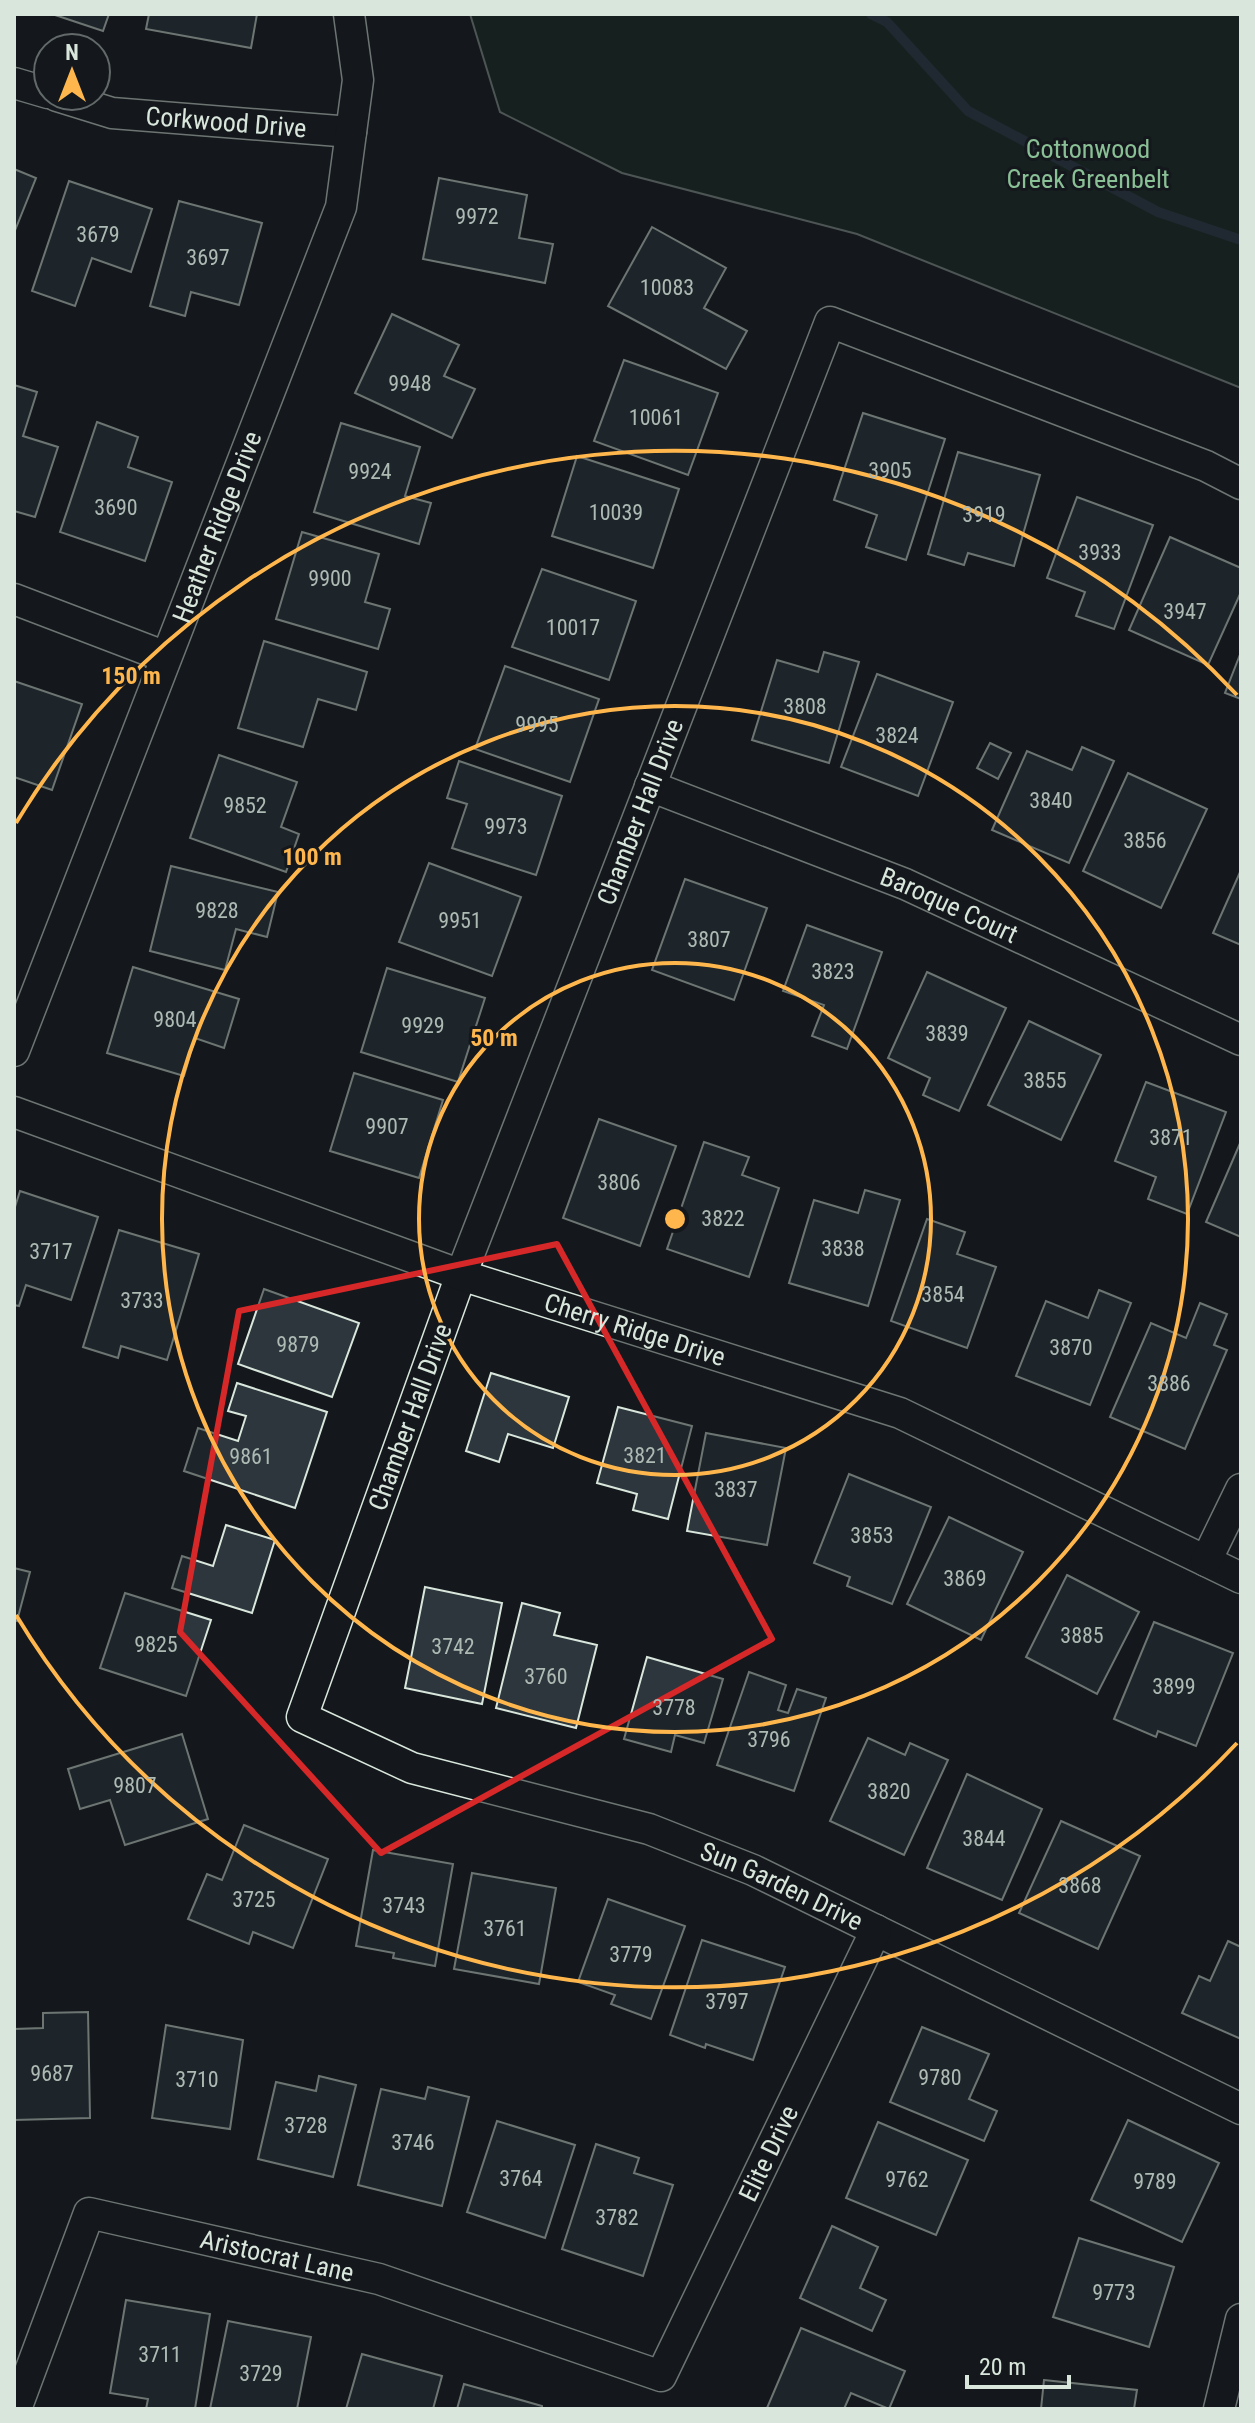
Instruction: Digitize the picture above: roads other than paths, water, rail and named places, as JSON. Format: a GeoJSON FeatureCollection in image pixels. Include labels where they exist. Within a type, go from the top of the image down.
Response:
{"type":"FeatureCollection","features":[{"type":"Feature","properties":{"kind":"street","name":"Heather Ridge Drive"},"geometry":{"type":"LineString","coordinates":[[14,1051],[341,207],[358,80],[349,14]]}},
{"type":"Feature","properties":{"kind":"street","name":"Corkwood Drive"},"geometry":{"type":"LineString","coordinates":[[109,112],[351,132]]}},
{"type":"Feature","properties":{"kind":"street","name":"Chamber Hall Drive"},"geometry":{"type":"LineString","coordinates":[[302,1717],[461,1275],[830,322],[1206,466],[1241,484]]}},
{"type":"Feature","properties":{"kind":"street"},"geometry":{"type":"LineString","coordinates":[[14,599],[166,657]]}},
{"type":"Feature","properties":{"kind":"street","name":"Baroque Court"},"geometry":{"type":"LineString","coordinates":[[650,786],[905,884],[1241,1040]]}},
{"type":"Feature","properties":{"kind":"street","name":"Cherry Ridge Drive"},"geometry":{"type":"LineString","coordinates":[[14,1112],[461,1275],[900,1413],[1241,1578]]}},
{"type":"Feature","properties":{"kind":"street"},"geometry":{"type":"LineString","coordinates":[[1206,1561],[1241,1489]]}},
{"type":"Feature","properties":{"kind":"street","name":"Sun Garden Drive"},"geometry":{"type":"LineString","coordinates":[[302,1717],[412,1768],[649,1829],[753,1870],[1241,2109]]}},
{"type":"Feature","properties":{"kind":"street","name":"Elite Drive"},"geometry":{"type":"LineString","coordinates":[[661,2376],[876,1930]]}},
{"type":"Feature","properties":{"kind":"street","name":"Aristocrat Lane"},"geometry":{"type":"LineString","coordinates":[[16,2409],[89,2213],[379,2279],[661,2376]]}},
{"type":"Feature","properties":{"kind":"street"},"geometry":{"type":"LineString","coordinates":[[1219,2409],[1241,2319]]}},
{"type":"Feature","properties":{"kind":"waterway"},"geometry":{"type":"LineString","coordinates":[[871,14],[887,22],[968,111],[1158,212],[1241,240]]}},
{"type":"Feature","properties":{"kind":"park label","name":"Cottonwood Creek Greenbelt"},"geometry":{"type":"Point","coordinates":[1088,164]}}]}
